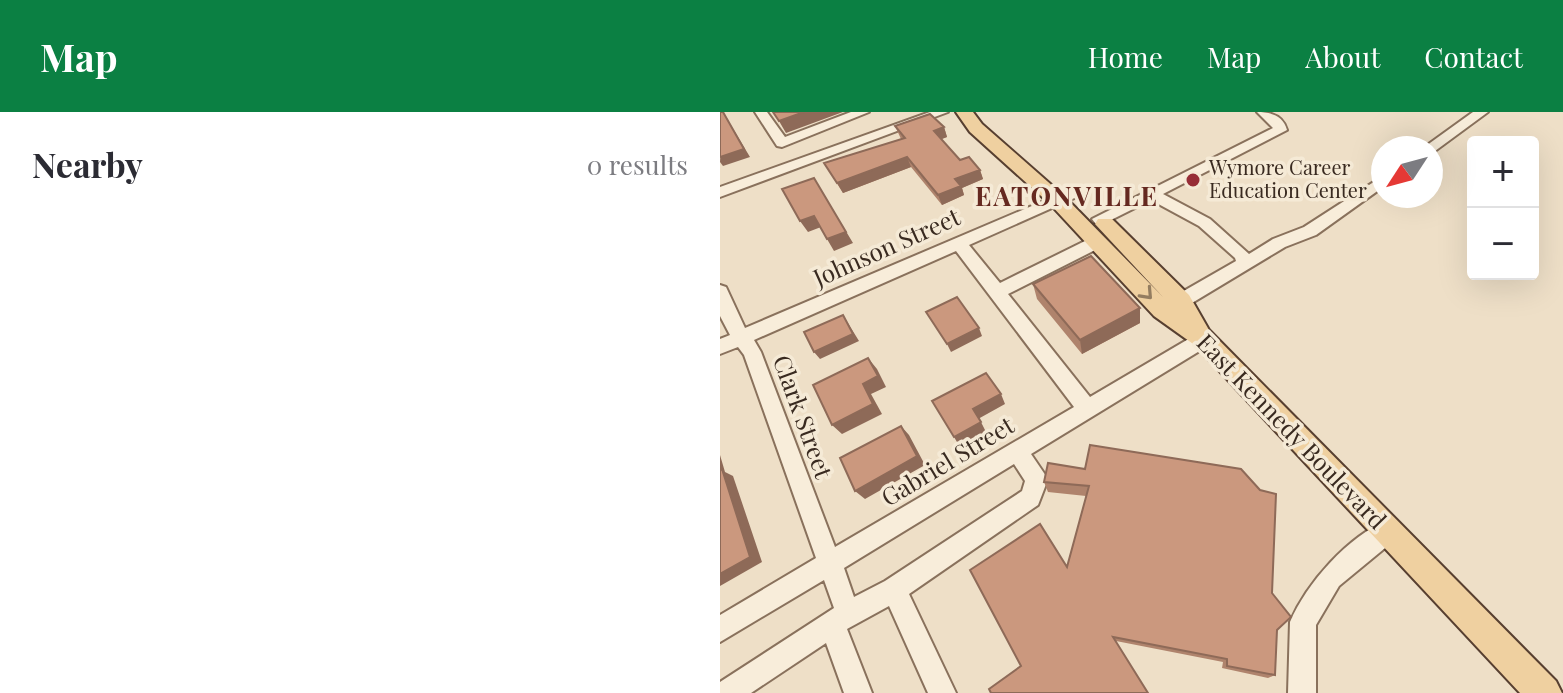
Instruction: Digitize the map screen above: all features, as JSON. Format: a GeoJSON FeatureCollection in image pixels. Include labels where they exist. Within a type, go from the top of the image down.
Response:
{"type":"FeatureCollection","features":[{"type":"Feature","properties":{"kind":"main road","name":"East Kennedy Boulevard"},"geometry":{"type":"LineString","coordinates":[[964,112],[976,128],[1066,196]]}},
{"type":"Feature","properties":{"kind":"main road","name":"East Kennedy Boulevard"},"geometry":{"type":"LineString","coordinates":[[972,112],[990,122],[1099,230],[1181,301],[1204,339]]}},
{"type":"Feature","properties":{"kind":"main road","name":"East Kennedy Boulevard"},"geometry":{"type":"LineString","coordinates":[[1099,230],[1162,310],[1204,339],[1544,693]]}},
{"type":"Feature","properties":{"kind":"street"},"geometry":{"type":"LineString","coordinates":[[761,112],[782,143],[863,112]]}},
{"type":"Feature","properties":{"kind":"street"},"geometry":{"type":"LineString","coordinates":[[720,192],[942,112]]}},
{"type":"Feature","properties":{"kind":"street"},"geometry":{"type":"LineString","coordinates":[[997,292],[1152,195],[1280,130],[1279,125],[1263,112]]}},
{"type":"Feature","properties":{"kind":"street"},"geometry":{"type":"LineString","coordinates":[[1443,139],[1482,112]]}},
{"type":"Feature","properties":{"kind":"street"},"geometry":{"type":"LineString","coordinates":[[794,139],[806,160]]}},
{"type":"Feature","properties":{"kind":"street"},"geometry":{"type":"LineString","coordinates":[[1181,301],[1279,243],[1310,231],[1371,188]]}},
{"type":"Feature","properties":{"kind":"street"},"geometry":{"type":"LineString","coordinates":[[1152,195],[1170,199],[1234,247],[1246,263]]}},
{"type":"Feature","properties":{"kind":"street","name":"Johnson Street"},"geometry":{"type":"LineString","coordinates":[[720,347],[1066,196]]}},
{"type":"Feature","properties":{"kind":"street"},"geometry":{"type":"LineString","coordinates":[[959,243],[1087,409]]}},
{"type":"Feature","properties":{"kind":"street","name":"Clark Street"},"geometry":{"type":"LineString","coordinates":[[720,291],[731,322],[752,352],[828,564],[858,693]]}},
{"type":"Feature","properties":{"kind":"street","name":"Gabriel Street"},"geometry":{"type":"LineString","coordinates":[[720,629],[1204,339]]}},
{"type":"Feature","properties":{"kind":"street"},"geometry":{"type":"LineString","coordinates":[[727,693],[840,618],[894,590],[1030,498],[1037,479],[1017,451]]}},
{"type":"Feature","properties":{"kind":"street"},"geometry":{"type":"LineString","coordinates":[[1302,693],[1303,622],[1330,577],[1388,531]]}},
{"type":"Feature","properties":{"kind":"street"},"geometry":{"type":"LineString","coordinates":[[894,590],[942,693]]}},
{"type":"Feature","properties":{"kind":"building"},"geometry":{"type":"Polygon","coordinates":[[[720,112],[723,112],[744,149],[720,157],[720,112]]]}},
{"type":"Feature","properties":{"kind":"building"},"geometry":{"type":"Polygon","coordinates":[[[773,112],[804,112],[779,121],[773,112]]]}},
{"type":"Feature","properties":{"kind":"building"},"geometry":{"type":"Polygon","coordinates":[[[930,114],[944,127],[934,131],[960,160],[969,157],[980,170],[955,179],[961,186],[938,195],[907,157],[837,183],[824,163],[905,138],[895,126],[930,114]]]}},
{"type":"Feature","properties":{"kind":"building"},"geometry":{"type":"Polygon","coordinates":[[[814,178],[846,232],[827,239],[814,216],[800,221],[782,189],[814,178]]]}},
{"type":"Feature","properties":{"kind":"building"},"geometry":{"type":"Polygon","coordinates":[[[1091,256],[1140,308],[1080,340],[1033,284],[1091,256]]]}},
{"type":"Feature","properties":{"kind":"building"},"geometry":{"type":"Polygon","coordinates":[[[957,297],[979,328],[947,344],[926,312],[957,297]]]}},
{"type":"Feature","properties":{"kind":"building"},"geometry":{"type":"Polygon","coordinates":[[[843,315],[853,334],[814,352],[804,332],[843,315]]]}},
{"type":"Feature","properties":{"kind":"building"},"geometry":{"type":"Polygon","coordinates":[[[868,358],[878,376],[863,384],[873,404],[832,425],[813,385],[868,358]]]}},
{"type":"Feature","properties":{"kind":"building"},"geometry":{"type":"Polygon","coordinates":[[[986,373],[1001,394],[973,409],[981,422],[954,437],[932,401],[986,373]]]}},
{"type":"Feature","properties":{"kind":"building"},"geometry":{"type":"Polygon","coordinates":[[[901,426],[917,456],[855,491],[840,458],[901,426]]]}},
{"type":"Feature","properties":{"kind":"building"},"geometry":{"type":"Polygon","coordinates":[[[1090,445],[1241,469],[1260,490],[1276,494],[1272,593],[1291,617],[1277,630],[1275,675],[1227,666],[1227,659],[1113,637],[1148,693],[991,693],[989,689],[1021,666],[970,570],[1040,524],[1067,567],[1089,486],[1044,482],[1048,463],[1085,469],[1090,445]]]}},
{"type":"Feature","properties":{"kind":"building"},"geometry":{"type":"Polygon","coordinates":[[[720,470],[750,557],[720,574],[720,470]]]}},
{"type":"Feature","properties":{"kind":"place","name":"Wymore Career Education Center"},"geometry":{"type":"Point","coordinates":[1193,180]}},
{"type":"Feature","properties":{"kind":"district","name":"EATONVILLE"},"geometry":{"type":"Point","coordinates":[1067,197]}}]}
